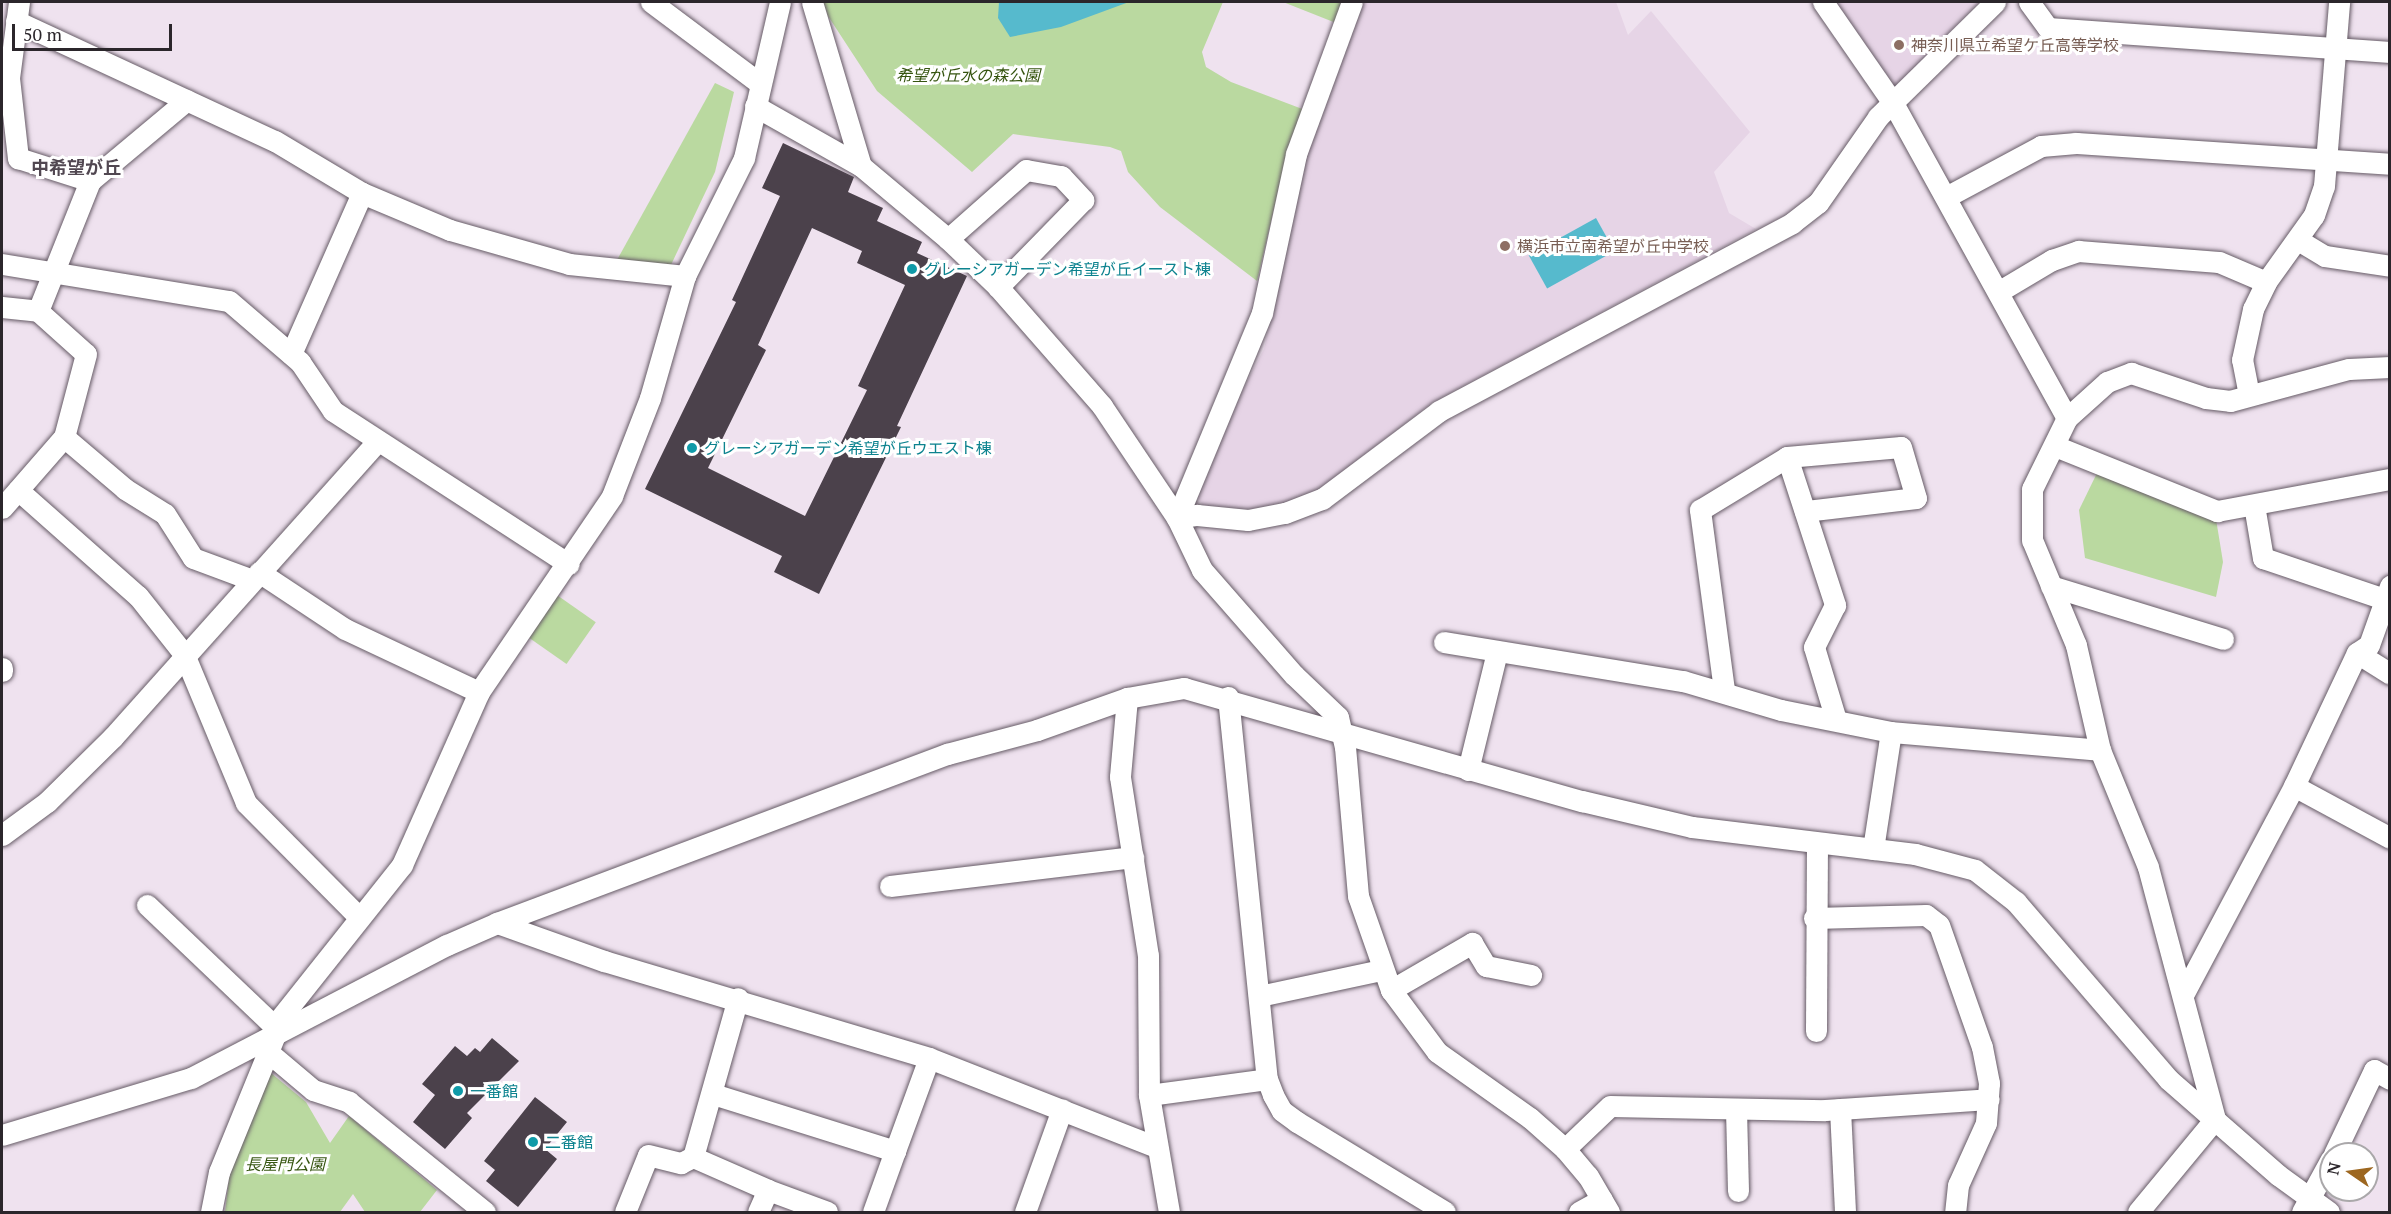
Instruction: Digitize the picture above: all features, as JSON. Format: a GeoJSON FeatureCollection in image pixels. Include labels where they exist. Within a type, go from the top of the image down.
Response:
{"type":"FeatureCollection","features":[{"type":"Feature","properties":{"kind":"street"},"geometry":{"type":"LineString","coordinates":[[651,2],[758,82]]}},
{"type":"Feature","properties":{"kind":"street"},"geometry":{"type":"LineString","coordinates":[[211,1212],[219,1172],[272,1037],[358,916],[402,865],[479,692],[500,656],[569,564],[612,496],[632,450],[685,276],[744,158],[758,82],[780,2]]}},
{"type":"Feature","properties":{"kind":"street"},"geometry":{"type":"LineString","coordinates":[[812,2],[861,166]]}},
{"type":"Feature","properties":{"kind":"street"},"geometry":{"type":"LineString","coordinates":[[1177,518],[1262,313],[1296,154],[1352,2]]}},
{"type":"Feature","properties":{"kind":"street"},"geometry":{"type":"LineString","coordinates":[[1823,2],[1893,103],[2067,417]]}},
{"type":"Feature","properties":{"kind":"street"},"geometry":{"type":"LineString","coordinates":[[1177,518],[1197,515],[1248,520],[1286,513],[1322,499],[1439,411],[1792,224],[1818,203],[1893,103],[1995,2]]}},
{"type":"Feature","properties":{"kind":"street"},"geometry":{"type":"LineString","coordinates":[[2029,2],[2048,28],[2390,52]]}},
{"type":"Feature","properties":{"kind":"street"},"geometry":{"type":"LineString","coordinates":[[2249,395],[2242,360],[2244,337],[2266,282],[2298,240],[2320,202],[2328,158],[2339,2]]}},
{"type":"Feature","properties":{"kind":"street"},"geometry":{"type":"LineString","coordinates":[[90,181],[18,158],[9,78],[18,11],[187,100],[275,141],[362,193],[526,255],[685,276]]}},
{"type":"Feature","properties":{"kind":"street"},"geometry":{"type":"LineString","coordinates":[[38,311],[90,181],[187,100]]}},
{"type":"Feature","properties":{"kind":"street"},"geometry":{"type":"LineString","coordinates":[[755,106],[861,166],[948,239],[1002,292],[1102,406],[1177,518],[1183,538],[1226,600],[1338,717],[1342,730],[1358,896],[1381,970],[1391,990],[1437,1052],[1530,1118],[1565,1149],[1606,1206],[1579,1212]]}},
{"type":"Feature","properties":{"kind":"street"},"geometry":{"type":"LineString","coordinates":[[1946,197],[2041,146],[2076,143],[2328,158],[2390,164]]}},
{"type":"Feature","properties":{"kind":"street"},"geometry":{"type":"LineString","coordinates":[[948,239],[1026,170],[1061,176],[1083,200],[1002,292]]}},
{"type":"Feature","properties":{"kind":"street"},"geometry":{"type":"LineString","coordinates":[[291,354],[362,193]]}},
{"type":"Feature","properties":{"kind":"street"},"geometry":{"type":"LineString","coordinates":[[2298,240],[2325,256],[2390,266]]}},
{"type":"Feature","properties":{"kind":"street"},"geometry":{"type":"LineString","coordinates":[[1998,292],[2052,260],[2078,251],[2219,262],[2266,282]]}},
{"type":"Feature","properties":{"kind":"street"},"geometry":{"type":"LineString","coordinates":[[2,264],[229,301],[291,354],[333,411],[569,564]]}},
{"type":"Feature","properties":{"kind":"street"},"geometry":{"type":"LineString","coordinates":[[2,307],[38,311],[86,354],[64,437],[2,508]]}},
{"type":"Feature","properties":{"kind":"street"},"geometry":{"type":"LineString","coordinates":[[2215,1119],[2184,993],[2148,867],[2100,750],[2076,645],[2032,540],[2029,511],[2032,489],[2055,447],[2067,417],[2107,382],[2131,373],[2206,398],[2230,400],[2349,369],[2390,367]]}},
{"type":"Feature","properties":{"kind":"street"},"geometry":{"type":"LineString","coordinates":[[64,437],[125,489],[165,514],[193,558],[255,576],[345,629],[479,692]]}},
{"type":"Feature","properties":{"kind":"street"},"geometry":{"type":"LineString","coordinates":[[2,835],[47,802],[114,737],[184,654],[378,441]]}},
{"type":"Feature","properties":{"kind":"street"},"geometry":{"type":"LineString","coordinates":[[1724,690],[1700,510],[1787,457],[1901,447],[1916,498],[1805,511]]}},
{"type":"Feature","properties":{"kind":"street"},"geometry":{"type":"LineString","coordinates":[[2055,447],[2217,512],[2390,479]]}},
{"type":"Feature","properties":{"kind":"street"},"geometry":{"type":"LineString","coordinates":[[1787,457],[1835,605],[1814,647],[1836,720]]}},
{"type":"Feature","properties":{"kind":"street"},"geometry":{"type":"LineString","coordinates":[[18,490],[138,596],[184,654],[246,803],[358,916]]}},
{"type":"Feature","properties":{"kind":"street"},"geometry":{"type":"LineString","coordinates":[[2184,993],[2294,786],[2357,653],[2369,645],[2387,593],[2263,558],[2254,505]]}},
{"type":"Feature","properties":{"kind":"street"},"geometry":{"type":"LineString","coordinates":[[2051,586],[2223,639]]}},
{"type":"Feature","properties":{"kind":"street"},"geometry":{"type":"LineString","coordinates":[[1444,642],[1724,690],[1781,710],[1891,732],[2100,750]]}},
{"type":"Feature","properties":{"kind":"street"},"geometry":{"type":"LineString","coordinates":[[1468,770],[1497,652]]}},
{"type":"Feature","properties":{"kind":"street"},"geometry":{"type":"LineString","coordinates":[[2357,653],[2390,674]]}},
{"type":"Feature","properties":{"kind":"street"},"geometry":{"type":"LineString","coordinates":[[2,1136],[191,1078],[497,923],[947,754],[1037,730],[1127,698],[1184,688],[1342,730],[1468,770],[1692,826],[1817,845],[1873,849],[1943,860],[1975,870],[2000,886],[2148,1058],[2307,1206],[2329,1212]]}},
{"type":"Feature","properties":{"kind":"street"},"geometry":{"type":"LineString","coordinates":[[1127,698],[1120,777],[1148,955],[1149,1095],[1154,1146],[1166,1208]]}},
{"type":"Feature","properties":{"kind":"street"},"geometry":{"type":"LineString","coordinates":[[1228,698],[1267,1079],[1282,1111],[1445,1212]]}},
{"type":"Feature","properties":{"kind":"street"},"geometry":{"type":"LineString","coordinates":[[1873,849],[1891,732]]}},
{"type":"Feature","properties":{"kind":"street"},"geometry":{"type":"LineString","coordinates":[[2294,786],[2390,838]]}},
{"type":"Feature","properties":{"kind":"street"},"geometry":{"type":"LineString","coordinates":[[1816,1030],[1814,918],[1817,845]]}},
{"type":"Feature","properties":{"kind":"street"},"geometry":{"type":"LineString","coordinates":[[890,885],[1133,857]]}},
{"type":"Feature","properties":{"kind":"street"},"geometry":{"type":"LineString","coordinates":[[147,904],[272,1037],[313,1090],[349,1102],[485,1212]]}},
{"type":"Feature","properties":{"kind":"street"},"geometry":{"type":"LineString","coordinates":[[1814,918],[1926,915],[1939,925],[1984,1054],[1989,1099],[1986,1123],[1958,1185],[1956,1212]]}},
{"type":"Feature","properties":{"kind":"street"},"geometry":{"type":"LineString","coordinates":[[497,923],[604,961],[738,998],[929,1058],[1154,1146]]}},
{"type":"Feature","properties":{"kind":"street"},"geometry":{"type":"LineString","coordinates":[[1391,990],[1472,943],[1486,966],[1531,975]]}},
{"type":"Feature","properties":{"kind":"street"},"geometry":{"type":"LineString","coordinates":[[1259,996],[1381,970]]}},
{"type":"Feature","properties":{"kind":"street"},"geometry":{"type":"LineString","coordinates":[[625,1212],[648,1155],[681,1163],[693,1156],[713,1094],[738,998]]}},
{"type":"Feature","properties":{"kind":"street"},"geometry":{"type":"LineString","coordinates":[[873,1212],[929,1058]]}},
{"type":"Feature","properties":{"kind":"street"},"geometry":{"type":"LineString","coordinates":[[2340,1142],[2374,1070],[2390,1079]]}},
{"type":"Feature","properties":{"kind":"street"},"geometry":{"type":"LineString","coordinates":[[1149,1095],[1267,1079]]}},
{"type":"Feature","properties":{"kind":"street"},"geometry":{"type":"LineString","coordinates":[[713,1094],[895,1150]]}},
{"type":"Feature","properties":{"kind":"street"},"geometry":{"type":"LineString","coordinates":[[1565,1149],[1610,1106],[1840,1109],[1989,1099]]}},
{"type":"Feature","properties":{"kind":"street"},"geometry":{"type":"LineString","coordinates":[[1025,1212],[1062,1109]]}},
{"type":"Feature","properties":{"kind":"street"},"geometry":{"type":"LineString","coordinates":[[1736,1109],[1738,1191]]}},
{"type":"Feature","properties":{"kind":"street"},"geometry":{"type":"LineString","coordinates":[[1840,1109],[1845,1212]]}},
{"type":"Feature","properties":{"kind":"street"},"geometry":{"type":"LineString","coordinates":[[2138,1212],[2215,1119]]}},
{"type":"Feature","properties":{"kind":"street"},"geometry":{"type":"LineString","coordinates":[[693,1156],[768,1190],[827,1212]]}},
{"type":"Feature","properties":{"kind":"street"},"geometry":{"type":"LineString","coordinates":[[2307,1206],[2319,1182]]}},
{"type":"Feature","properties":{"kind":"street"},"geometry":{"type":"LineString","coordinates":[[758,1212],[768,1190]]}},
{"type":"Feature","properties":{"kind":"shaded area","name":"横浜市立南希望が丘中学校"},"geometry":{"type":"Polygon","coordinates":[[[1361,2],[1616,2],[1628,35],[1651,11],[1750,132],[1714,172],[1729,213],[1756,229],[1433,402],[1317,491],[1285,506],[1249,512],[1203,506],[1197,496],[1207,458],[1264,349],[1305,160],[1361,2]]]}},
{"type":"Feature","properties":{"kind":"shaded area","name":"神奈川県立希望ケ丘高等学校"},"geometry":{"type":"Polygon","coordinates":[[[1832,2],[1979,2],[1893,89],[1832,2]]]}},
{"type":"Feature","properties":{"kind":"green space","name":"希望が丘水の森公園"},"geometry":{"type":"Polygon","coordinates":[[[823,2],[1223,2],[1202,52],[1206,67],[1231,82],[1305,110],[1281,179],[1257,281],[1160,207],[1128,172],[1121,151],[1110,147],[1013,134],[972,172],[877,91],[828,16],[823,2]]]}},
{"type":"Feature","properties":{"kind":"green space"},"geometry":{"type":"Polygon","coordinates":[[[1283,2],[1341,2],[1336,23],[1283,2]]]}},
{"type":"Feature","properties":{"kind":"green space"},"geometry":{"type":"Polygon","coordinates":[[[715,83],[734,92],[715,172],[670,267],[617,260],[715,83]]]}},
{"type":"Feature","properties":{"kind":"green space"},"geometry":{"type":"Polygon","coordinates":[[[2097,473],[2216,519],[2223,562],[2216,597],[2085,558],[2079,510],[2097,473]]]}},
{"type":"Feature","properties":{"kind":"green space"},"geometry":{"type":"Polygon","coordinates":[[[554,593],[596,622],[567,664],[525,635],[554,593]]]}},
{"type":"Feature","properties":{"kind":"green space","name":"長屋門公園"},"geometry":{"type":"Polygon","coordinates":[[[271,1073],[306,1102],[330,1143],[349,1116],[437,1190],[420,1212],[365,1212],[353,1194],[340,1212],[225,1212],[229,1178],[260,1085],[271,1073]]]}},
{"type":"Feature","properties":{"kind":"water"},"geometry":{"type":"Polygon","coordinates":[[[999,2],[1129,2],[1061,27],[1010,37],[998,18],[999,2]]]}},
{"type":"Feature","properties":{"kind":"water"},"geometry":{"type":"Polygon","coordinates":[[[1596,218],[1614,251],[1547,289],[1529,255],[1596,218]]]}},
{"type":"Feature","properties":{"kind":"building"},"geometry":{"type":"Polygon","coordinates":[[[783,143],[854,177],[848,192],[883,208],[877,221],[922,242],[917,253],[967,276],[897,426],[901,427],[819,594],[774,572],[782,556],[645,489],[736,302],[732,300],[780,196],[762,188],[783,143]],[[812,228],[758,345],[766,350],[708,468],[805,516],[867,390],[858,386],[905,285],[857,263],[862,251],[812,228]]]}},
{"type":"Feature","properties":{"kind":"building","name":"一番館"},"geometry":{"type":"Polygon","coordinates":[[[492,1038],[519,1061],[467,1113],[472,1118],[445,1149],[413,1122],[435,1095],[422,1084],[455,1046],[467,1056],[475,1048],[480,1052],[492,1038]]]}},
{"type":"Feature","properties":{"kind":"building","name":"二番館"},"geometry":{"type":"Polygon","coordinates":[[[535,1097],[567,1122],[545,1149],[557,1159],[518,1207],[486,1181],[495,1170],[484,1161],[535,1097]]]}},
{"type":"Feature","properties":{"kind":"place","name":"神奈川県立希望ケ丘高等学校"},"geometry":{"type":"Point","coordinates":[1899,45]}},
{"type":"Feature","properties":{"kind":"place","name":"横浜市立南希望が丘中学校"},"geometry":{"type":"Point","coordinates":[1505,246]}},
{"type":"Feature","properties":{"kind":"place","name":"グレーシアガーデン希望が丘イースト棟"},"geometry":{"type":"Point","coordinates":[912,269]}},
{"type":"Feature","properties":{"kind":"place","name":"グレーシアガーデン希望が丘ウエスト棟"},"geometry":{"type":"Point","coordinates":[692,448]}},
{"type":"Feature","properties":{"kind":"place","name":"一番館"},"geometry":{"type":"Point","coordinates":[458,1091]}},
{"type":"Feature","properties":{"kind":"place","name":"二番館"},"geometry":{"type":"Point","coordinates":[533,1142]}},
{"type":"Feature","properties":{"kind":"district","name":"中希望が丘"},"geometry":{"type":"Point","coordinates":[76,167]}}]}
